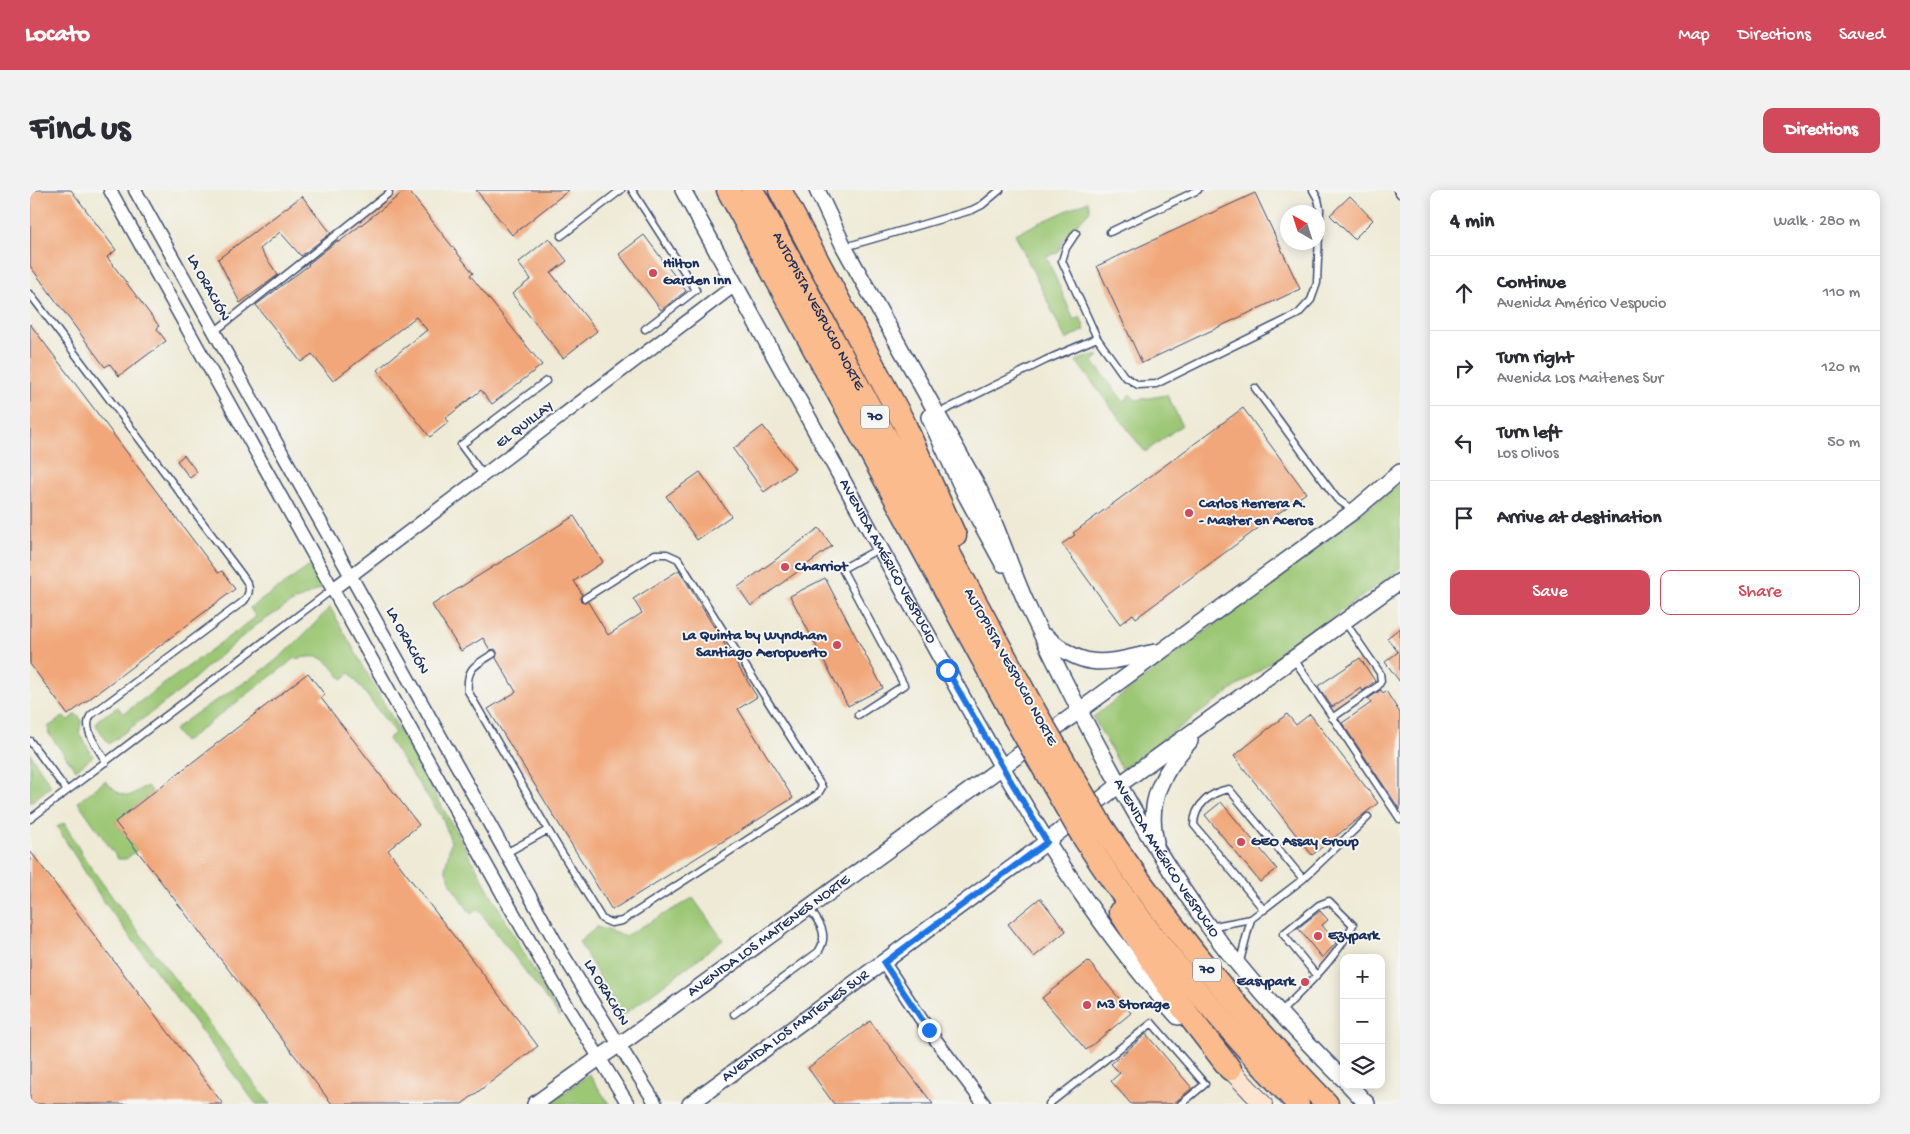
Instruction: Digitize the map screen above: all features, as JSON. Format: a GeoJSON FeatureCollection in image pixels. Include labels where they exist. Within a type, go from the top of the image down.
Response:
{"type":"FeatureCollection","features":[{"type":"Feature","properties":{"kind":"highway"},"geometry":{"type":"LineString","coordinates":[[715,190],[778,282]]}},
{"type":"Feature","properties":{"kind":"highway","name":"AUTOPISTA VESPUCIO NORTE"},"geometry":{"type":"LineString","coordinates":[[728,190],[778,282],[1137,914],[1195,989],[1298,1104]]}},
{"type":"Feature","properties":{"kind":"highway","name":"AUTOPISTA VESPUCIO NORTE"},"geometry":{"type":"LineString","coordinates":[[752,190],[998,644],[1023,713]]}},
{"type":"Feature","properties":{"kind":"highway"},"geometry":{"type":"LineString","coordinates":[[780,190],[911,438],[975,581],[998,644]]}},
{"type":"Feature","properties":{"kind":"highway"},"geometry":{"type":"LineString","coordinates":[[792,190],[812,250]]}},
{"type":"Feature","properties":{"kind":"highway"},"geometry":{"type":"LineString","coordinates":[[1091,836],[1116,905],[1139,943],[1195,1025],[1230,1069]]}},
{"type":"Feature","properties":{"kind":"highway","name":"AUTOPISTA VESPUCIO NORTE"},"geometry":{"type":"LineString","coordinates":[[1091,836],[1150,896],[1203,965],[1258,1030],[1327,1104]]}},
{"type":"Feature","properties":{"kind":"main road","name":"AVENIDA AMÉRICO VESPUCIO"},"geometry":{"type":"LineString","coordinates":[[1230,1069],[1263,1104]]}},
{"type":"Feature","properties":{"kind":"street"},"geometry":{"type":"LineString","coordinates":[[110,190],[516,917],[628,1104]]}},
{"type":"Feature","properties":{"kind":"street","name":"LA ORACIÓN"},"geometry":{"type":"LineString","coordinates":[[135,190],[560,950],[618,1046],[656,1104]]}},
{"type":"Feature","properties":{"kind":"street","name":"AVENIDA AMÉRICO VESPUCIO"},"geometry":{"type":"LineString","coordinates":[[683,190],[880,548],[1002,766],[1047,842],[1124,953],[1178,1016],[1230,1069]]}},
{"type":"Feature","properties":{"kind":"street","name":"AVENIDA AMÉRICO VESPUCIO"},"geometry":{"type":"LineString","coordinates":[[816,190],[844,247],[987,505],[1029,608]]}},
{"type":"Feature","properties":{"kind":"street","name":"EL QUILLAY"},"geometry":{"type":"LineString","coordinates":[[333,589],[735,285]]}},
{"type":"Feature","properties":{"kind":"street","name":"AVENIDA AMÉRICO VESPUCIO"},"geometry":{"type":"LineString","coordinates":[[911,369],[923,405],[954,471],[992,544],[1029,608],[1119,785],[1159,851],[1209,927],[1239,966],[1280,1013],[1340,1076]]}},
{"type":"Feature","properties":{"kind":"street","name":"AVENIDA LOS MAITENES NORTE"},"geometry":{"type":"LineString","coordinates":[[535,1104],[618,1046],[1354,511],[1400,472]]}},
{"type":"Feature","properties":{"kind":"street"},"geometry":{"type":"LineString","coordinates":[[1159,851],[1153,826],[1156,795],[1166,772],[1174,760],[1206,722],[1400,580]]}},
{"type":"Feature","properties":{"kind":"street"},"geometry":{"type":"LineString","coordinates":[[1040,630],[1066,654],[1084,660],[1114,661],[1159,652]]}},
{"type":"Feature","properties":{"kind":"street","name":"AVENIDA LOS MAITENES SUR"},"geometry":{"type":"LineString","coordinates":[[690,1104],[884,963],[1047,842],[1119,785],[1206,722]]}},
{"type":"Feature","properties":{"kind":"street"},"geometry":{"type":"LineString","coordinates":[[884,963],[935,1038],[984,1104]]}},
{"type":"Feature","properties":{"kind":"street"},"geometry":{"type":"LineString","coordinates":[[1353,1089],[1367,1104]]}},
{"type":"Feature","properties":{"kind":"lane"},"geometry":{"type":"LineString","coordinates":[[560,236],[621,190]]}},
{"type":"Feature","properties":{"kind":"lane"},"geometry":{"type":"LineString","coordinates":[[632,190],[696,290],[645,329]]}},
{"type":"Feature","properties":{"kind":"lane"},"geometry":{"type":"LineString","coordinates":[[844,247],[972,210],[982,205],[1000,190]]}},
{"type":"Feature","properties":{"kind":"lane"},"geometry":{"type":"LineString","coordinates":[[1110,232],[1198,190]]}},
{"type":"Feature","properties":{"kind":"lane"},"geometry":{"type":"LineString","coordinates":[[1076,233],[1066,248],[1062,260],[1096,338],[1124,376],[1138,384],[1156,384],[1298,314],[1311,300],[1317,283],[1320,210],[1318,199],[1313,190]]}},
{"type":"Feature","properties":{"kind":"lane"},"geometry":{"type":"LineString","coordinates":[[1397,190],[1400,194]]}},
{"type":"Feature","properties":{"kind":"lane"},"geometry":{"type":"LineString","coordinates":[[214,332],[389,193]]}},
{"type":"Feature","properties":{"kind":"lane"},"geometry":{"type":"LineString","coordinates":[[30,294],[227,555],[249,587],[249,594],[244,600],[91,715],[87,723],[89,732],[106,762]]}},
{"type":"Feature","properties":{"kind":"lane"},"geometry":{"type":"LineString","coordinates":[[937,414],[1046,360],[1096,338]]}},
{"type":"Feature","properties":{"kind":"lane"},"geometry":{"type":"LineString","coordinates":[[484,476],[462,446],[546,381]]}},
{"type":"Feature","properties":{"kind":"lane"},"geometry":{"type":"LineString","coordinates":[[1255,388],[1337,499],[1354,511]]}},
{"type":"Feature","properties":{"kind":"lane"},"geometry":{"type":"LineString","coordinates":[[858,715],[904,685],[842,570],[880,548]]}},
{"type":"Feature","properties":{"kind":"lane"},"geometry":{"type":"LineString","coordinates":[[493,654],[470,671],[467,678],[468,690],[548,830],[602,919],[610,923],[622,921],[818,794],[822,787],[678,559],[667,554],[655,554],[585,598]]}},
{"type":"Feature","properties":{"kind":"lane"},"geometry":{"type":"LineString","coordinates":[[30,819],[333,589]]}},
{"type":"Feature","properties":{"kind":"lane"},"geometry":{"type":"LineString","coordinates":[[1332,718],[1378,686],[1381,681],[1380,673],[1344,621]]}},
{"type":"Feature","properties":{"kind":"lane"},"geometry":{"type":"LineString","coordinates":[[1293,658],[1400,819]]}},
{"type":"Feature","properties":{"kind":"lane"},"geometry":{"type":"LineString","coordinates":[[30,741],[67,791]]}},
{"type":"Feature","properties":{"kind":"lane"},"geometry":{"type":"LineString","coordinates":[[1264,910],[1194,825],[1194,815],[1204,800],[1218,791],[1230,790],[1303,879]]}},
{"type":"Feature","properties":{"kind":"lane"},"geometry":{"type":"LineString","coordinates":[[1209,927],[1251,919],[1303,879],[1368,817]]}},
{"type":"Feature","properties":{"kind":"lane"},"geometry":{"type":"LineString","coordinates":[[506,853],[548,830]]}},
{"type":"Feature","properties":{"kind":"lane"},"geometry":{"type":"LineString","coordinates":[[1280,1013],[1316,975],[1345,942],[1353,925],[1329,901],[1319,905],[1283,934],[1316,975]]}},
{"type":"Feature","properties":{"kind":"lane"},"geometry":{"type":"LineString","coordinates":[[734,1014],[821,948],[824,937],[823,931],[809,907]]}},
{"type":"Feature","properties":{"kind":"lane"},"geometry":{"type":"LineString","coordinates":[[1239,966],[1251,919]]}},
{"type":"Feature","properties":{"kind":"lane"},"geometry":{"type":"LineString","coordinates":[[1053,1103],[1152,1023],[1205,1084],[1181,1104]]}},
{"type":"Feature","properties":{"kind":"green space"},"geometry":{"type":"Polygon","coordinates":[[[1088,201],[1090,211],[1064,238],[1058,253],[1046,256],[1074,320],[1080,316],[1085,330],[1066,340],[1015,234],[1088,201]]]}},
{"type":"Feature","properties":{"kind":"green space"},"geometry":{"type":"Polygon","coordinates":[[[1090,356],[1099,356],[1093,362],[1124,402],[1130,394],[1136,400],[1167,395],[1182,425],[1145,452],[1076,361],[1090,356]]]}},
{"type":"Feature","properties":{"kind":"green space"},"geometry":{"type":"Polygon","coordinates":[[[1400,484],[1400,569],[1122,769],[1093,717],[1400,484]]]}},
{"type":"Feature","properties":{"kind":"green space"},"geometry":{"type":"Polygon","coordinates":[[[310,566],[322,588],[291,603],[255,626],[184,688],[109,744],[96,725],[99,719],[118,707],[123,714],[256,617],[250,608],[310,566]]]}},
{"type":"Feature","properties":{"kind":"green space"},"geometry":{"type":"Polygon","coordinates":[[[330,607],[560,1017],[478,909],[471,914],[453,888],[445,868],[451,842],[443,819],[388,739],[395,733],[350,673],[342,679],[331,665],[322,658],[294,659],[184,742],[174,730],[196,713],[255,676],[275,661],[300,639],[330,607]]]}},
{"type":"Feature","properties":{"kind":"green space"},"geometry":{"type":"Polygon","coordinates":[[[76,714],[82,720],[79,733],[93,756],[76,770],[49,734],[48,727],[63,717],[68,720],[76,714]]]}},
{"type":"Feature","properties":{"kind":"green space"},"geometry":{"type":"Polygon","coordinates":[[[30,753],[51,786],[30,803],[30,753]]]}},
{"type":"Feature","properties":{"kind":"green space"},"geometry":{"type":"Polygon","coordinates":[[[105,781],[119,793],[129,796],[147,786],[153,793],[115,822],[137,850],[126,859],[118,859],[78,802],[105,781]]]}},
{"type":"Feature","properties":{"kind":"green space"},"geometry":{"type":"Polygon","coordinates":[[[64,823],[85,859],[113,898],[270,1104],[256,1104],[102,899],[57,827],[64,823]]]}},
{"type":"Feature","properties":{"kind":"green space"},"geometry":{"type":"Polygon","coordinates":[[[693,898],[723,940],[622,1016],[579,942],[597,927],[625,936],[693,898]]]}},
{"type":"Feature","properties":{"kind":"green space"},"geometry":{"type":"Polygon","coordinates":[[[589,1074],[609,1104],[549,1104],[589,1074]]]}},
{"type":"Feature","properties":{"kind":"building"},"geometry":{"type":"Polygon","coordinates":[[[30,190],[71,190],[116,250],[107,257],[159,326],[157,329],[166,341],[119,376],[110,364],[105,367],[30,266],[30,190]]]}},
{"type":"Feature","properties":{"kind":"building"},"geometry":{"type":"Polygon","coordinates":[[[408,190],[473,273],[470,275],[542,365],[492,404],[481,390],[446,418],[449,422],[430,437],[377,370],[427,330],[416,317],[333,381],[312,354],[301,362],[256,305],[337,241],[339,242],[408,190]]]}},
{"type":"Feature","properties":{"kind":"building"},"geometry":{"type":"Polygon","coordinates":[[[476,190],[569,190],[512,235],[476,190]]]}},
{"type":"Feature","properties":{"kind":"building"},"geometry":{"type":"Polygon","coordinates":[[[1255,193],[1280,250],[1282,250],[1300,289],[1142,363],[1097,266],[1255,193]]]}},
{"type":"Feature","properties":{"kind":"building"},"geometry":{"type":"Polygon","coordinates":[[[302,196],[331,233],[301,256],[280,232],[260,249],[278,275],[240,303],[218,259],[302,196]]]}},
{"type":"Feature","properties":{"kind":"building"},"geometry":{"type":"Polygon","coordinates":[[[1350,196],[1373,220],[1354,239],[1330,215],[1350,196]]]}},
{"type":"Feature","properties":{"kind":"building","name":"Hilton Garden Inn"},"geometry":{"type":"Polygon","coordinates":[[[644,235],[686,291],[661,310],[619,254],[644,235]]]}},
{"type":"Feature","properties":{"kind":"building"},"geometry":{"type":"Polygon","coordinates":[[[549,238],[567,261],[551,273],[597,331],[563,358],[512,294],[531,279],[518,263],[549,238]]]}},
{"type":"Feature","properties":{"kind":"building"},"geometry":{"type":"Polygon","coordinates":[[[30,324],[218,573],[222,571],[235,589],[68,715],[30,664],[30,324]]]}},
{"type":"Feature","properties":{"kind":"building","name":"Carlos Herrera A. - Master en Aceros"},"geometry":{"type":"Polygon","coordinates":[[[1243,408],[1306,493],[1136,618],[1133,614],[1120,624],[1062,544],[1075,535],[1073,533],[1243,408]]]}},
{"type":"Feature","properties":{"kind":"building"},"geometry":{"type":"Polygon","coordinates":[[[763,426],[795,469],[764,492],[733,449],[763,426]]]}},
{"type":"Feature","properties":{"kind":"building"},"geometry":{"type":"Polygon","coordinates":[[[184,455],[197,472],[190,478],[177,461],[184,455]]]}},
{"type":"Feature","properties":{"kind":"building"},"geometry":{"type":"Polygon","coordinates":[[[700,472],[731,516],[697,540],[666,496],[700,472]]]}},
{"type":"Feature","properties":{"kind":"building"},"geometry":{"type":"Polygon","coordinates":[[[574,516],[603,562],[574,581],[582,594],[581,601],[588,602],[608,635],[642,613],[633,599],[679,570],[757,697],[738,709],[793,798],[612,910],[488,709],[516,692],[496,658],[497,652],[495,649],[490,650],[483,638],[461,651],[432,605],[574,516]]]}},
{"type":"Feature","properties":{"kind":"building","name":"Charriot"},"geometry":{"type":"Polygon","coordinates":[[[819,528],[832,546],[751,606],[738,587],[819,528]]]}},
{"type":"Feature","properties":{"kind":"building"},"geometry":{"type":"Polygon","coordinates":[[[825,578],[883,688],[848,706],[790,596],[825,578]]]}},
{"type":"Feature","properties":{"kind":"building"},"geometry":{"type":"Polygon","coordinates":[[[1400,628],[1400,682],[1385,662],[1398,652],[1387,638],[1400,628]]]}},
{"type":"Feature","properties":{"kind":"building"},"geometry":{"type":"Polygon","coordinates":[[[1360,658],[1375,681],[1363,691],[1361,688],[1332,707],[1318,686],[1360,658]]]}},
{"type":"Feature","properties":{"kind":"building"},"geometry":{"type":"Polygon","coordinates":[[[308,673],[325,695],[321,698],[419,825],[388,850],[538,1046],[462,1104],[332,1104],[115,822],[308,673]]]}},
{"type":"Feature","properties":{"kind":"building"},"geometry":{"type":"Polygon","coordinates":[[[1381,690],[1383,693],[1386,691],[1400,713],[1400,810],[1342,723],[1371,703],[1368,699],[1381,690]]]}},
{"type":"Feature","properties":{"kind":"building"},"geometry":{"type":"Polygon","coordinates":[[[1287,714],[1296,725],[1310,714],[1378,803],[1312,855],[1234,756],[1287,714]]]}},
{"type":"Feature","properties":{"kind":"building","name":"GEO Assay Group"},"geometry":{"type":"Polygon","coordinates":[[[1221,802],[1277,869],[1260,882],[1205,815],[1221,802]]]}},
{"type":"Feature","properties":{"kind":"building"},"geometry":{"type":"Polygon","coordinates":[[[30,851],[223,1104],[30,1104],[30,851]]]}},
{"type":"Feature","properties":{"kind":"building"},"geometry":{"type":"Polygon","coordinates":[[[1040,898],[1066,931],[1034,957],[1008,924],[1040,898]]]}},
{"type":"Feature","properties":{"kind":"building","name":"Ezypark"},"geometry":{"type":"Polygon","coordinates":[[[1320,911],[1328,920],[1322,925],[1336,943],[1322,958],[1298,928],[1320,911]]]}},
{"type":"Feature","properties":{"kind":"building","name":"M3 Storage"},"geometry":{"type":"Polygon","coordinates":[[[1088,961],[1131,1013],[1086,1050],[1042,998],[1088,961]]]}},
{"type":"Feature","properties":{"kind":"building"},"geometry":{"type":"Polygon","coordinates":[[[870,1021],[933,1104],[834,1104],[808,1068],[870,1021]]]}},
{"type":"Feature","properties":{"kind":"building"},"geometry":{"type":"Polygon","coordinates":[[[1146,1034],[1192,1088],[1173,1104],[1131,1104],[1111,1081],[1120,1073],[1111,1064],[1146,1034]]]}},
{"type":"Feature","properties":{"kind":"place","name":"Hilton Garden Inn"},"geometry":{"type":"Point","coordinates":[653,273]}},
{"type":"Feature","properties":{"kind":"place","name":"Carlos Herrera A. - Master en Aceros"},"geometry":{"type":"Point","coordinates":[1189,513]}},
{"type":"Feature","properties":{"kind":"place","name":"Charriot"},"geometry":{"type":"Point","coordinates":[785,567]}},
{"type":"Feature","properties":{"kind":"place","name":"La Quinta by Wyndham Santiago Aeropuerto"},"geometry":{"type":"Point","coordinates":[837,645]}},
{"type":"Feature","properties":{"kind":"place","name":"GEO Assay Group"},"geometry":{"type":"Point","coordinates":[1241,842]}},
{"type":"Feature","properties":{"kind":"place","name":"Ezypark"},"geometry":{"type":"Point","coordinates":[1318,936]}},
{"type":"Feature","properties":{"kind":"place","name":"Easypark"},"geometry":{"type":"Point","coordinates":[1305,982]}},
{"type":"Feature","properties":{"kind":"place","name":"M3 Storage"},"geometry":{"type":"Point","coordinates":[1087,1005]}},
{"type":"Feature","properties":{"kind":"route"},"geometry":{"type":"LineString","coordinates":[[929,1030],[884,963],[1047,842],[947,670]]}}]}
